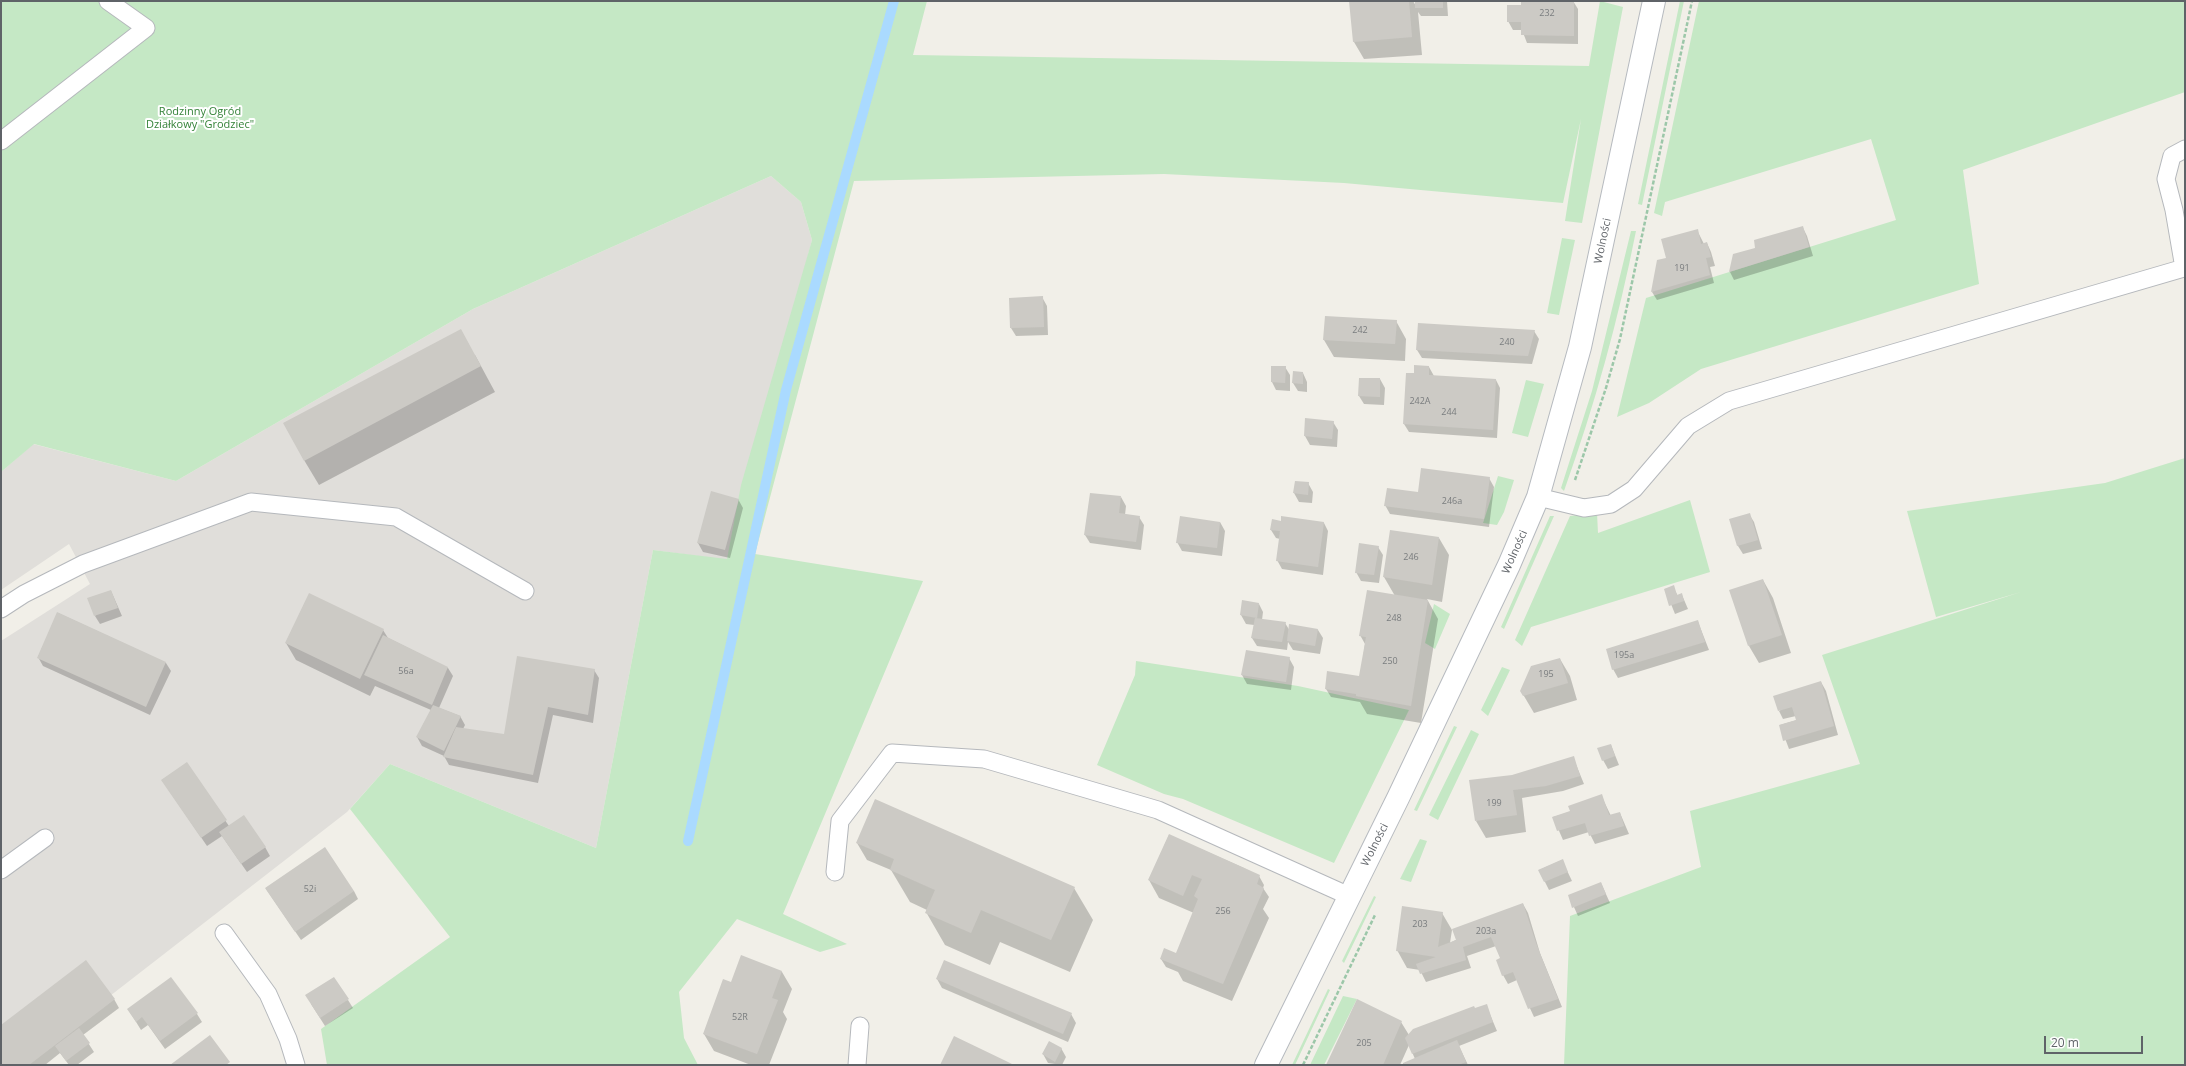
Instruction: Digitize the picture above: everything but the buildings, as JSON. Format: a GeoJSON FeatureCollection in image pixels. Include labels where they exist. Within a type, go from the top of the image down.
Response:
{"type":"FeatureCollection","features":[{"type":"Feature","properties":{"kind":"street","name":"Wolności"},"geometry":{"type":"LineString","coordinates":[[1266,1065],[1402,791],[1509,565],[1538,498],[1580,347],[1654,1]]}},
{"type":"Feature","properties":{"kind":"lane"},"geometry":{"type":"LineString","coordinates":[[1,141],[146,28],[108,1]]}},
{"type":"Feature","properties":{"kind":"lane"},"geometry":{"type":"LineString","coordinates":[[1538,498],[1584,508],[1611,504],[1634,489],[1688,426],[1729,401],[2184,268],[2174,210],[2166,179],[2172,156],[2185,149]]}},
{"type":"Feature","properties":{"kind":"lane"},"geometry":{"type":"LineString","coordinates":[[1,609],[24,594],[83,564],[251,502],[396,518],[525,591]]}},
{"type":"Feature","properties":{"kind":"lane"},"geometry":{"type":"LineString","coordinates":[[835,872],[840,821],[892,753],[984,759],[1158,810],[1349,896]]}},
{"type":"Feature","properties":{"kind":"lane"},"geometry":{"type":"LineString","coordinates":[[1,870],[45,838]]}},
{"type":"Feature","properties":{"kind":"lane"},"geometry":{"type":"LineString","coordinates":[[224,933],[268,994],[288,1039],[296,1065]]}},
{"type":"Feature","properties":{"kind":"lane"},"geometry":{"type":"LineString","coordinates":[[857,1065],[860,1026]]}},
{"type":"Feature","properties":{"kind":"shaded area"},"geometry":{"type":"Polygon","coordinates":[[[771,176],[801,202],[812,240],[727,560],[653,550],[596,848],[390,764],[347,812],[21,1065],[1,1065],[1,641],[90,584],[69,544],[1,590],[1,472],[33,444],[176,481],[473,309],[771,176]]]}},
{"type":"Feature","properties":{"kind":"green space","name":"Rodzinny Ogród Działkowy \"Grodziec\""},"geometry":{"type":"Polygon","coordinates":[[[1,1],[927,1],[913,55],[1589,66],[1600,1],[1623,7],[1582,223],[1565,221],[1581,119],[1563,203],[1344,183],[1164,174],[854,181],[755,554],[923,581],[783,914],[847,944],[820,952],[737,919],[679,992],[684,1038],[698,1065],[327,1065],[321,1029],[450,937],[350,809],[390,764],[596,848],[653,550],[727,559],[741,485],[812,240],[801,202],[771,176],[473,309],[176,481],[34,444],[1,472],[1,1]]]}},
{"type":"Feature","properties":{"kind":"green space"},"geometry":{"type":"Polygon","coordinates":[[[1680,1],[1684,1],[1642,205],[1638,204],[1680,1]]]}},
{"type":"Feature","properties":{"kind":"green space"},"geometry":{"type":"Polygon","coordinates":[[[1699,1],[2185,1],[2185,92],[1963,170],[1979,284],[1701,369],[1649,403],[1617,417],[1646,298],[1896,220],[1871,139],[1665,202],[1662,216],[1654,213],[1699,1]]]}},
{"type":"Feature","properties":{"kind":"green space"},"geometry":{"type":"Polygon","coordinates":[[[1631,231],[1636,231],[1622,298],[1596,394],[1564,491],[1561,488],[1592,391],[1631,231]]]}},
{"type":"Feature","properties":{"kind":"green space"},"geometry":{"type":"Polygon","coordinates":[[[1562,238],[1575,240],[1559,315],[1547,313],[1562,238]]]}},
{"type":"Feature","properties":{"kind":"green space"},"geometry":{"type":"Polygon","coordinates":[[[1526,380],[1544,384],[1528,437],[1512,433],[1526,380]]]}},
{"type":"Feature","properties":{"kind":"green space"},"geometry":{"type":"Polygon","coordinates":[[[2185,458],[2185,1065],[1564,1065],[1570,916],[1701,867],[1690,811],[1860,764],[1822,655],[2021,592],[1936,617],[1907,511],[2105,483],[2185,458]]]}},
{"type":"Feature","properties":{"kind":"green space"},"geometry":{"type":"Polygon","coordinates":[[[1498,476],[1514,480],[1504,512],[1497,525],[1483,523],[1498,476]]]}},
{"type":"Feature","properties":{"kind":"green space"},"geometry":{"type":"Polygon","coordinates":[[[1690,500],[1710,572],[1531,627],[1522,646],[1515,640],[1570,516],[1597,513],[1598,533],[1690,500]]]}},
{"type":"Feature","properties":{"kind":"green space"},"geometry":{"type":"Polygon","coordinates":[[[1550,516],[1554,516],[1504,629],[1501,627],[1550,516]]]}},
{"type":"Feature","properties":{"kind":"green space"},"geometry":{"type":"Polygon","coordinates":[[[1434,604],[1450,614],[1435,649],[1425,643],[1434,604]]]}},
{"type":"Feature","properties":{"kind":"green space"},"geometry":{"type":"Polygon","coordinates":[[[1136,661],[1298,686],[1409,710],[1334,863],[1183,799],[1164,794],[1097,765],[1135,675],[1136,661]]]}},
{"type":"Feature","properties":{"kind":"green space"},"geometry":{"type":"Polygon","coordinates":[[[1502,667],[1510,670],[1488,716],[1481,710],[1502,667]]]}},
{"type":"Feature","properties":{"kind":"green space"},"geometry":{"type":"Polygon","coordinates":[[[1454,726],[1457,727],[1417,811],[1414,810],[1454,726]]]}},
{"type":"Feature","properties":{"kind":"green space"},"geometry":{"type":"Polygon","coordinates":[[[1471,730],[1479,734],[1438,820],[1429,815],[1471,730]]]}},
{"type":"Feature","properties":{"kind":"green space"},"geometry":{"type":"Polygon","coordinates":[[[1420,839],[1427,841],[1411,882],[1400,879],[1420,839]]]}},
{"type":"Feature","properties":{"kind":"green space"},"geometry":{"type":"Polygon","coordinates":[[[1374,896],[1376,897],[1344,963],[1342,961],[1374,896]]]}},
{"type":"Feature","properties":{"kind":"green space"},"geometry":{"type":"Polygon","coordinates":[[[1328,989],[1330,990],[1295,1065],[1292,1065],[1328,989]]]}},
{"type":"Feature","properties":{"kind":"green space"},"geometry":{"type":"Polygon","coordinates":[[[1343,996],[1357,999],[1324,1065],[1310,1065],[1343,996]]]}},
{"type":"Feature","properties":{"kind":"waterway"},"geometry":{"type":"LineString","coordinates":[[688,841],[786,390],[894,1]]}}]}
